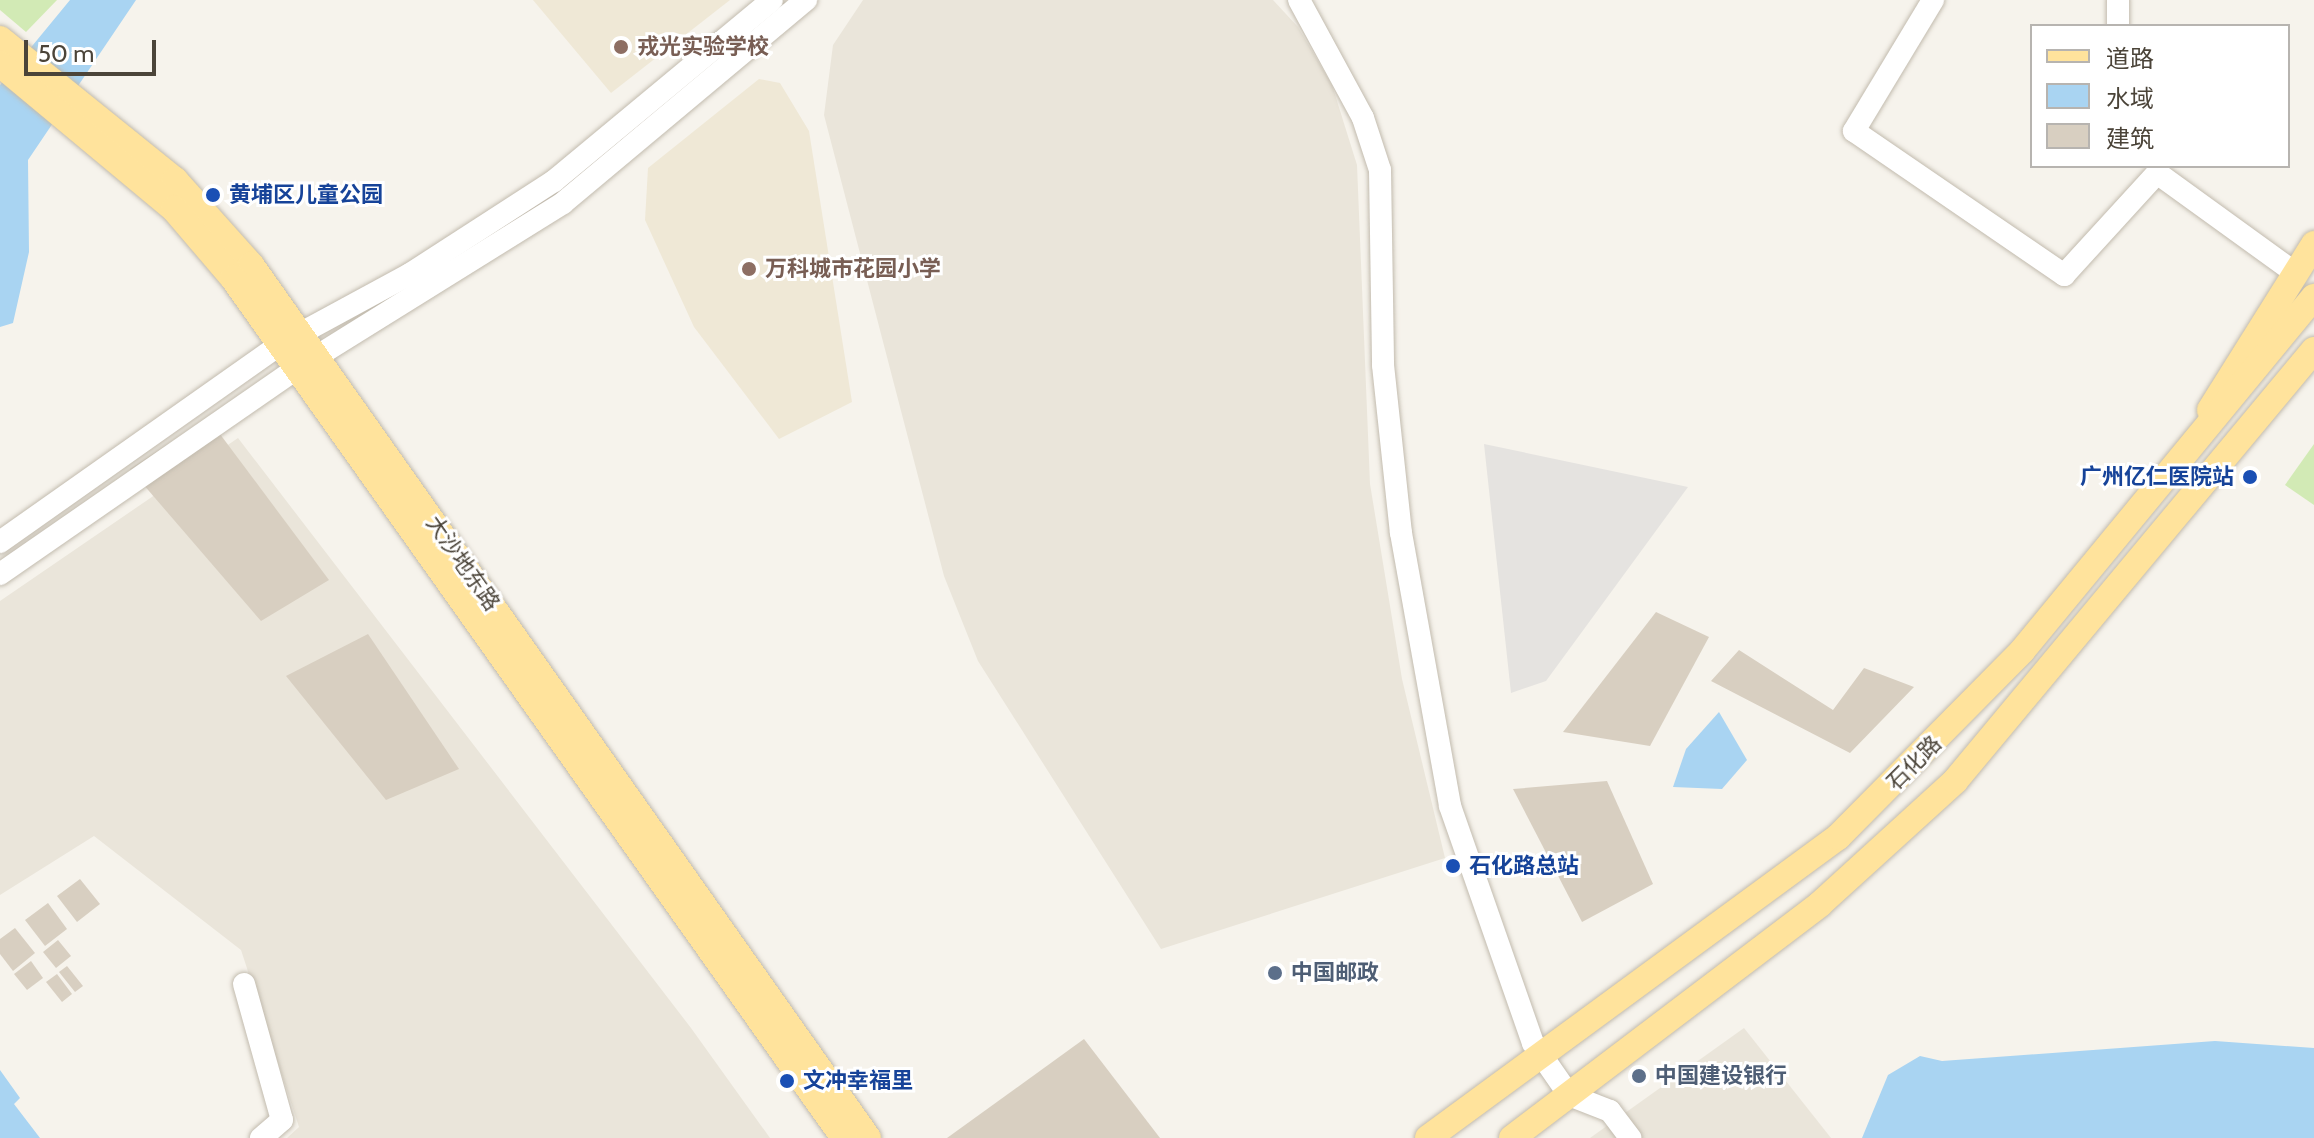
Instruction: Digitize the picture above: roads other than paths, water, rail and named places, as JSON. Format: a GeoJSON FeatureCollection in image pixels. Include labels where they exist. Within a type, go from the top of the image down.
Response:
{"type":"FeatureCollection","features":[{"type":"Feature","properties":{"kind":"main road","name":"大沙地东路"},"geometry":{"type":"LineString","coordinates":[[0,39],[81,118]]}},
{"type":"Feature","properties":{"kind":"main road","name":"大沙地东路"},"geometry":{"type":"LineString","coordinates":[[0,64],[81,118],[202,208],[844,1138]]}},
{"type":"Feature","properties":{"kind":"main road"},"geometry":{"type":"LineString","coordinates":[[2195,439],[2314,244]]}},
{"type":"Feature","properties":{"kind":"main road","name":"石化路"},"geometry":{"type":"LineString","coordinates":[[1428,1138],[1838,837],[2022,651],[2314,297]]}},
{"type":"Feature","properties":{"kind":"main road","name":"石化路"},"geometry":{"type":"LineString","coordinates":[[1512,1138],[1820,904],[1955,781],[2314,350]]}},
{"type":"Feature","properties":{"kind":"main road","name":"大沙地东路"},"geometry":{"type":"LineString","coordinates":[[308,363],[868,1138]]}},
{"type":"Feature","properties":{"kind":"street"},"geometry":{"type":"LineString","coordinates":[[0,542],[291,338],[410,274],[554,181],[772,0]]}},
{"type":"Feature","properties":{"kind":"street"},"geometry":{"type":"LineString","coordinates":[[0,574],[308,363],[563,203],[806,0]]}},
{"type":"Feature","properties":{"kind":"street"},"geometry":{"type":"LineString","coordinates":[[1299,0],[1363,118],[1380,170],[1383,365],[1396,487],[1448,791],[1540,1054],[1569,1095],[1610,1111],[1630,1138]]}},
{"type":"Feature","properties":{"kind":"street"},"geometry":{"type":"LineString","coordinates":[[1933,0],[1854,131],[2064,275],[2152,169],[2295,273]]}},
{"type":"Feature","properties":{"kind":"street"},"geometry":{"type":"LineString","coordinates":[[2118,0],[2118,24]]}},
{"type":"Feature","properties":{"kind":"street"},"geometry":{"type":"LineString","coordinates":[[244,984],[282,1120],[261,1138]]}},
{"type":"Feature","properties":{"kind":"water"},"geometry":{"type":"Polygon","coordinates":[[[70,0],[136,0],[28,160],[29,252],[13,323],[0,327],[0,85],[70,0]]]}},
{"type":"Feature","properties":{"kind":"water"},"geometry":{"type":"Polygon","coordinates":[[[1719,712],[1747,760],[1722,789],[1673,787],[1686,749],[1719,712]]]}},
{"type":"Feature","properties":{"kind":"water"},"geometry":{"type":"Polygon","coordinates":[[[2215,1041],[2314,1048],[2314,1138],[1862,1138],[1888,1075],[1920,1056],[1942,1061],[2215,1041]]]}},
{"type":"Feature","properties":{"kind":"water"},"geometry":{"type":"Polygon","coordinates":[[[0,1070],[20,1098],[14,1104],[40,1138],[0,1138],[0,1070]]]}},
{"type":"Feature","properties":{"kind":"place","name":"戎光实验学校"},"geometry":{"type":"Point","coordinates":[621,47]}},
{"type":"Feature","properties":{"kind":"place","name":"黄埔区儿童公园"},"geometry":{"type":"Point","coordinates":[213,195]}},
{"type":"Feature","properties":{"kind":"place","name":"万科城市花园小学"},"geometry":{"type":"Point","coordinates":[749,269]}},
{"type":"Feature","properties":{"kind":"place","name":"广州亿仁医院站"},"geometry":{"type":"Point","coordinates":[2250,477]}},
{"type":"Feature","properties":{"kind":"place","name":"石化路总站"},"geometry":{"type":"Point","coordinates":[1453,866]}},
{"type":"Feature","properties":{"kind":"place","name":"中国邮政"},"geometry":{"type":"Point","coordinates":[1275,973]}},
{"type":"Feature","properties":{"kind":"place","name":"中国建设银行"},"geometry":{"type":"Point","coordinates":[1639,1076]}},
{"type":"Feature","properties":{"kind":"place","name":"文冲幸福里"},"geometry":{"type":"Point","coordinates":[787,1081]}}]}
